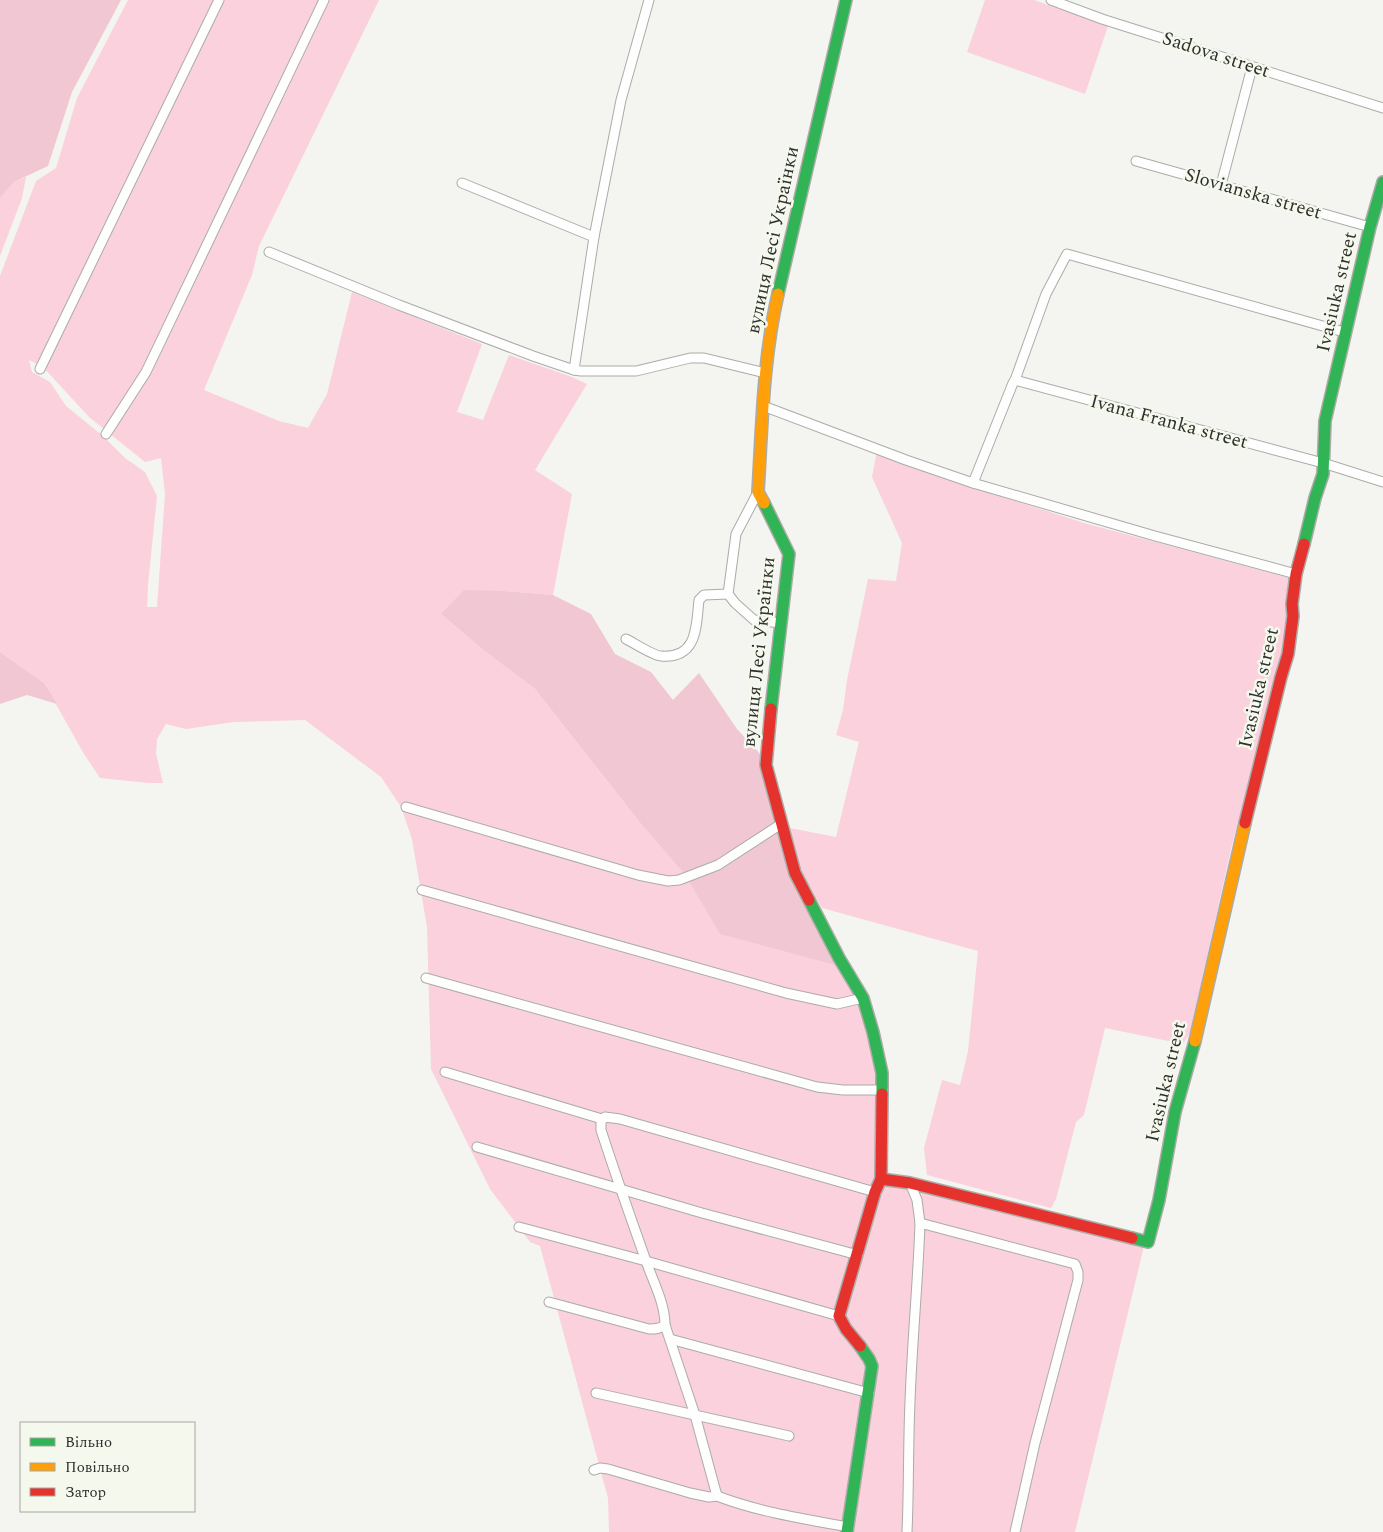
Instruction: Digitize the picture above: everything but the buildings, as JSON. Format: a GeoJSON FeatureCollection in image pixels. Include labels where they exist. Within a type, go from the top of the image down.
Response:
{"type":"FeatureCollection","features":[{"type":"Feature","properties":{"kind":"street"},"geometry":{"type":"LineString","coordinates":[[40,369],[219,0]]}},
{"type":"Feature","properties":{"kind":"street"},"geometry":{"type":"LineString","coordinates":[[106,434],[146,372],[324,0]]}},
{"type":"Feature","properties":{"kind":"street"},"geometry":{"type":"LineString","coordinates":[[574,370],[594,237],[621,100],[648,0]]}},
{"type":"Feature","properties":{"kind":"street","name":"вулиця Лесі Українки"},"geometry":{"type":"LineString","coordinates":[[846,0],[774,306],[768,342],[758,492],[789,554],[766,765],[794,873],[839,958],[863,998],[882,1073],[881,1179]]}},
{"type":"Feature","properties":{"kind":"street","name":"Sadova street"},"geometry":{"type":"LineString","coordinates":[[1051,0],[1102,19],[1383,108]]}},
{"type":"Feature","properties":{"kind":"street"},"geometry":{"type":"LineString","coordinates":[[1222,185],[1252,67]]}},
{"type":"Feature","properties":{"kind":"street","name":"Slovianska street"},"geometry":{"type":"LineString","coordinates":[[1136,161],[1370,227]]}},
{"type":"Feature","properties":{"kind":"street","name":"Ivasiuka street"},"geometry":{"type":"LineString","coordinates":[[910,1183],[1148,1242],[1159,1200],[1176,1112],[1194,1044],[1231,881],[1280,677],[1288,654],[1296,574],[1323,474],[1325,421],[1344,332],[1383,182]]}},
{"type":"Feature","properties":{"kind":"street"},"geometry":{"type":"LineString","coordinates":[[462,183],[594,237]]}},
{"type":"Feature","properties":{"kind":"street"},"geometry":{"type":"LineString","coordinates":[[269,252],[399,305],[574,370],[636,371],[690,358],[704,358],[765,373]]}},
{"type":"Feature","properties":{"kind":"street"},"geometry":{"type":"LineString","coordinates":[[972,483],[1015,380],[1046,294],[1067,254],[1344,332]]}},
{"type":"Feature","properties":{"kind":"street","name":"Ivana Franka street"},"geometry":{"type":"LineString","coordinates":[[1015,380],[1323,463],[1383,482]]}},
{"type":"Feature","properties":{"kind":"street"},"geometry":{"type":"LineString","coordinates":[[763,406],[972,483],[1296,574]]}},
{"type":"Feature","properties":{"kind":"street"},"geometry":{"type":"LineString","coordinates":[[758,492],[736,534],[728,594],[754,620],[781,623]]}},
{"type":"Feature","properties":{"kind":"street"},"geometry":{"type":"LineString","coordinates":[[626,640],[660,656],[682,654],[690,645],[695,634],[699,600],[704,596],[728,594]]}},
{"type":"Feature","properties":{"kind":"street"},"geometry":{"type":"LineString","coordinates":[[406,808],[638,875],[668,881],[679,880],[718,865],[781,824]]}},
{"type":"Feature","properties":{"kind":"street"},"geometry":{"type":"LineString","coordinates":[[422,890],[786,993],[837,1004],[863,998]]}},
{"type":"Feature","properties":{"kind":"street"},"geometry":{"type":"LineString","coordinates":[[426,978],[817,1087],[843,1090],[883,1090]]}},
{"type":"Feature","properties":{"kind":"street"},"geometry":{"type":"LineString","coordinates":[[445,1072],[602,1119],[609,1116],[620,1118],[875,1192]]}},
{"type":"Feature","properties":{"kind":"street"},"geometry":{"type":"LineString","coordinates":[[602,1119],[601,1130],[661,1302],[665,1325],[695,1415],[717,1496]]}},
{"type":"Feature","properties":{"kind":"street"},"geometry":{"type":"LineString","coordinates":[[477,1147],[858,1255]]}},
{"type":"Feature","properties":{"kind":"street"},"geometry":{"type":"LineString","coordinates":[[594,1470],[600,1468],[608,1469],[690,1493],[709,1497],[717,1496],[778,1514],[848,1529],[872,1366],[870,1359],[848,1331],[840,1316],[875,1192],[881,1179],[910,1183],[917,1200],[920,1223],[910,1402],[906,1532]]}},
{"type":"Feature","properties":{"kind":"street"},"geometry":{"type":"LineString","coordinates":[[920,1223],[1075,1264],[1078,1272],[1078,1280],[1014,1532]]}},
{"type":"Feature","properties":{"kind":"street"},"geometry":{"type":"LineString","coordinates":[[518,1227],[646,1260],[840,1316]]}},
{"type":"Feature","properties":{"kind":"street"},"geometry":{"type":"LineString","coordinates":[[549,1302],[649,1329],[662,1328],[665,1325]]}},
{"type":"Feature","properties":{"kind":"street"},"geometry":{"type":"LineString","coordinates":[[670,1339],[869,1392]]}},
{"type":"Feature","properties":{"kind":"street"},"geometry":{"type":"LineString","coordinates":[[596,1393],[789,1436]]}},
{"type":"Feature","properties":{"kind":"shaded area"},"geometry":{"type":"Polygon","coordinates":[[[0,0],[121,0],[72,92],[48,166],[14,182],[0,198],[0,0]]]}},
{"type":"Feature","properties":{"kind":"shaded area"},"geometry":{"type":"Polygon","coordinates":[[[128,0],[379,0],[259,246],[252,275],[204,390],[279,421],[308,428],[327,394],[352,292],[482,344],[457,412],[483,420],[509,355],[587,384],[535,470],[572,494],[553,595],[504,591],[441,614],[482,649],[535,689],[642,825],[686,876],[843,967],[864,1011],[881,1079],[877,1183],[931,1186],[1145,1242],[1075,1532],[609,1532],[608,1498],[540,1246],[530,1242],[490,1189],[431,1069],[427,927],[412,839],[401,807],[381,777],[305,720],[234,722],[186,729],[166,724],[157,739],[156,754],[163,783],[100,778],[84,754],[44,683],[0,652],[0,276],[36,181],[56,168],[77,98],[128,0]],[[29,360],[32,372],[50,382],[66,406],[103,436],[125,458],[145,472],[157,496],[147,607],[157,607],[165,494],[161,458],[145,462],[89,417],[43,367],[29,360]]]}},
{"type":"Feature","properties":{"kind":"shaded area"},"geometry":{"type":"Polygon","coordinates":[[[985,0],[1034,0],[1108,26],[1085,94],[967,52],[985,0]]]}},
{"type":"Feature","properties":{"kind":"shaded area"},"geometry":{"type":"Polygon","coordinates":[[[26,177],[22,198],[0,256],[0,198],[14,182],[26,177]]]}},
{"type":"Feature","properties":{"kind":"shaded area"},"geometry":{"type":"Polygon","coordinates":[[[877,451],[944,478],[1084,523],[1290,578],[1285,653],[1277,674],[1231,849],[1190,1033],[1183,1044],[1105,1028],[1084,1115],[1076,1122],[1056,1199],[1051,1208],[927,1175],[924,1148],[942,1080],[960,1085],[968,1051],[978,951],[822,908],[800,869],[790,828],[836,837],[859,742],[836,735],[843,710],[847,680],[868,579],[896,581],[902,543],[872,477],[877,451]]]}},
{"type":"Feature","properties":{"kind":"shaded area"},"geometry":{"type":"Polygon","coordinates":[[[464,590],[553,595],[591,614],[615,654],[651,672],[673,700],[699,673],[737,729],[762,756],[790,863],[843,967],[720,934],[686,876],[642,825],[535,689],[482,649],[441,614],[464,590]]]}},
{"type":"Feature","properties":{"kind":"shaded area"},"geometry":{"type":"Polygon","coordinates":[[[0,652],[44,683],[57,704],[27,695],[0,704],[0,652]]]}},
{"type":"Feature","properties":{"kind":"traffic: fast"},"geometry":{"type":"LineString","coordinates":[[778,294],[846,0]]}},
{"type":"Feature","properties":{"kind":"traffic: fast"},"geometry":{"type":"LineString","coordinates":[[1304,544],[1323,474],[1325,421],[1370,227],[1383,182]]}},
{"type":"Feature","properties":{"kind":"traffic: fast"},"geometry":{"type":"LineString","coordinates":[[764,503],[789,554],[771,709]]}},
{"type":"Feature","properties":{"kind":"traffic: fast"},"geometry":{"type":"LineString","coordinates":[[809,900],[839,958],[863,998],[882,1073],[882,1094]]}},
{"type":"Feature","properties":{"kind":"traffic: fast"},"geometry":{"type":"LineString","coordinates":[[1132,1238],[1148,1242],[1159,1200],[1175,1112],[1195,1041]]}},
{"type":"Feature","properties":{"kind":"traffic: fast"},"geometry":{"type":"LineString","coordinates":[[847,1532],[872,1366],[860,1346]]}},
{"type":"Feature","properties":{"kind":"traffic: slow"},"geometry":{"type":"LineString","coordinates":[[764,503],[758,492],[762,417],[769,343],[778,294]]}},
{"type":"Feature","properties":{"kind":"traffic: slow"},"geometry":{"type":"LineString","coordinates":[[1195,1041],[1245,823]]}},
{"type":"Feature","properties":{"kind":"traffic: jam"},"geometry":{"type":"LineString","coordinates":[[1245,823],[1288,654],[1296,574],[1304,544]]}},
{"type":"Feature","properties":{"kind":"traffic: jam"},"geometry":{"type":"LineString","coordinates":[[771,709],[766,765],[795,873],[809,900]]}},
{"type":"Feature","properties":{"kind":"traffic: jam"},"geometry":{"type":"LineString","coordinates":[[860,1346],[846,1329],[839,1316],[875,1192],[881,1179],[882,1094]]}},
{"type":"Feature","properties":{"kind":"traffic: jam"},"geometry":{"type":"LineString","coordinates":[[881,1179],[910,1183],[1132,1238]]}}]}
